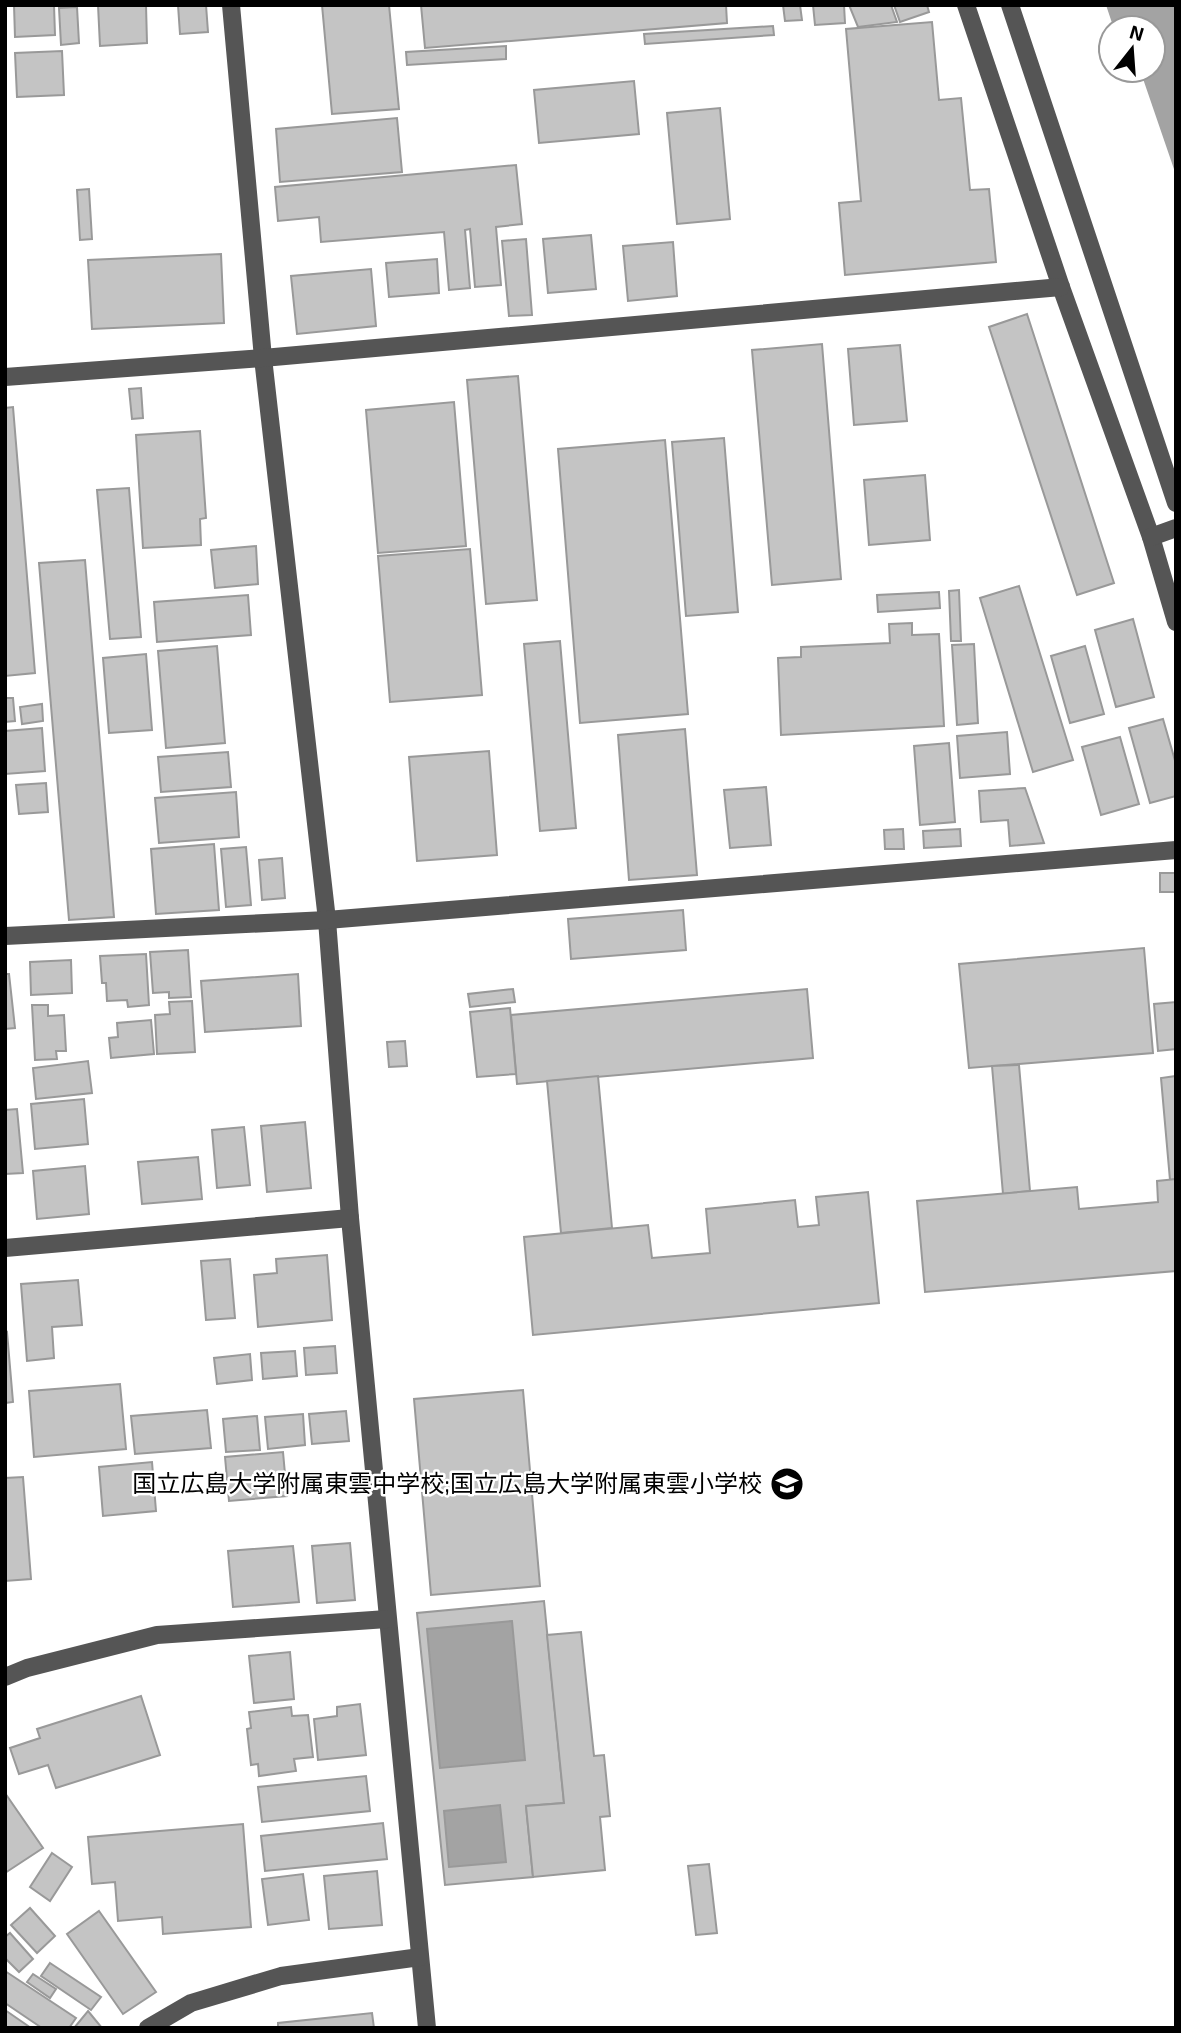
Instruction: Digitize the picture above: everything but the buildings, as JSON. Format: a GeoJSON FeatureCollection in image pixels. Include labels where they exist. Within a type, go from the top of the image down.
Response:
{"type":"FeatureCollection","features":[{"type":"Feature","properties":{"kind":"street"},"geometry":{"type":"LineString","coordinates":[[231,5],[263,358],[327,920],[350,1218],[427,2028]]}},
{"type":"Feature","properties":{"kind":"street"},"geometry":{"type":"LineString","coordinates":[[1010,5],[1176,503]]}},
{"type":"Feature","properties":{"kind":"street"},"geometry":{"type":"LineString","coordinates":[[972,6],[1061,287],[1151,537],[1176,622]]}},
{"type":"Feature","properties":{"kind":"street"},"geometry":{"type":"LineString","coordinates":[[5,377],[263,358],[1061,287]]}},
{"type":"Feature","properties":{"kind":"street"},"geometry":{"type":"LineString","coordinates":[[1151,537],[1176,528]]}},
{"type":"Feature","properties":{"kind":"street"},"geometry":{"type":"LineString","coordinates":[[5,936],[327,920],[1176,850]]}},
{"type":"Feature","properties":{"kind":"street"},"geometry":{"type":"LineString","coordinates":[[5,1248],[350,1218]]}},
{"type":"Feature","properties":{"kind":"street"},"geometry":{"type":"LineString","coordinates":[[5,1677],[27,1668],[156,1635],[387,1619]]}},
{"type":"Feature","properties":{"kind":"street"},"geometry":{"type":"LineString","coordinates":[[148,2028],[191,2003],[281,1976],[420,1957]]}},
{"type":"Feature","properties":{"kind":"shaded area"},"geometry":{"type":"Polygon","coordinates":[[[1106,5],[1176,5],[1176,175],[1145,84],[1167,84],[1167,14],[1109,14],[1106,5]]]}},
{"type":"Feature","properties":{"kind":"shaded area"},"geometry":{"type":"Polygon","coordinates":[[[512,1621],[525,1760],[440,1768],[427,1629],[512,1621]]]}},
{"type":"Feature","properties":{"kind":"shaded area"},"geometry":{"type":"Polygon","coordinates":[[[500,1805],[506,1862],[449,1867],[444,1811],[500,1805]]]}},
{"type":"Feature","properties":{"kind":"place","name":"国立広島大学附属東雲中学校;国立広島大学附属東雲小学校"},"geometry":{"type":"Point","coordinates":[787,1484]}}]}
